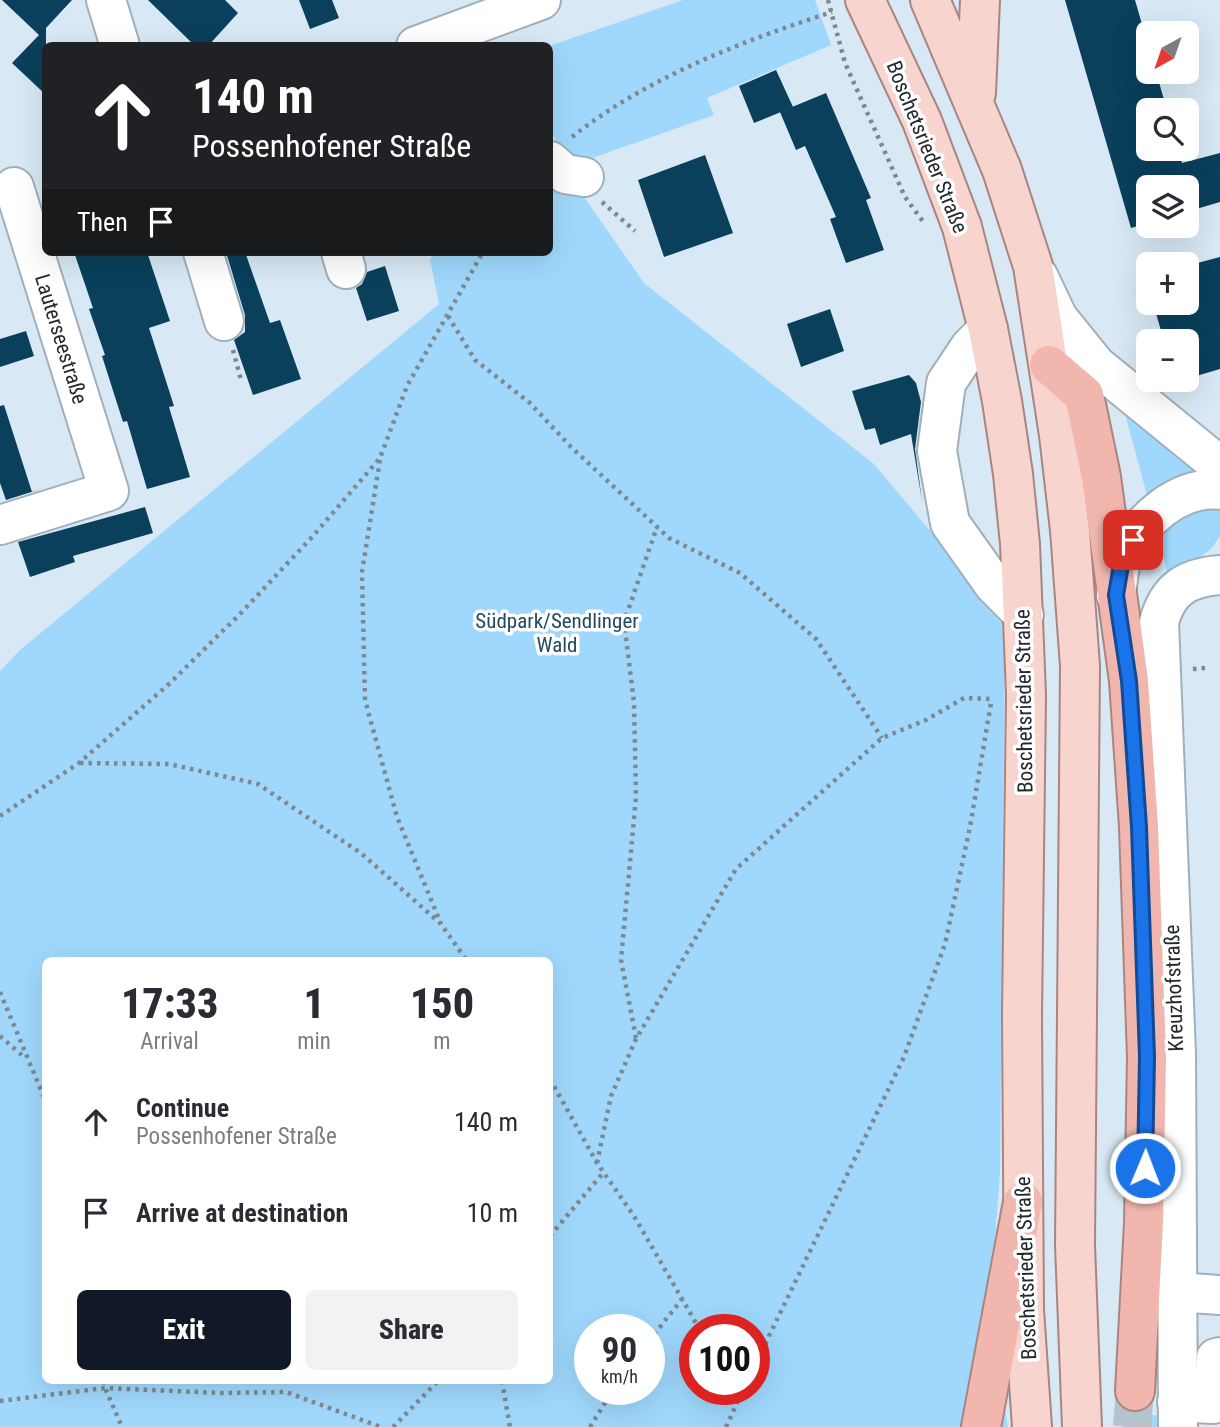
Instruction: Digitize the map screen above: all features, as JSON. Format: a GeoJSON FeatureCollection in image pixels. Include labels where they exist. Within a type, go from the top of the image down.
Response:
{"type":"FeatureCollection","features":[{"type":"Feature","properties":{"kind":"highway"},"geometry":{"type":"LineString","coordinates":[[1048,365],[1084,395],[1101,477],[1130,694],[1139,827],[1147,1057],[1144,1223],[1135,1391]]}},
{"type":"Feature","properties":{"kind":"highway"},"geometry":{"type":"LineString","coordinates":[[981,1427],[1023,1202]]}},
{"type":"Feature","properties":{"kind":"main road"},"geometry":{"type":"LineString","coordinates":[[930,0],[1002,170],[1033,266],[1059,435],[1070,530],[1080,666],[1075,1245],[1083,1427]]}},
{"type":"Feature","properties":{"kind":"main road"},"geometry":{"type":"LineString","coordinates":[[976,106],[980,0]]}},
{"type":"Feature","properties":{"kind":"main road","name":"Boschetsrieder Straße"},"geometry":{"type":"LineString","coordinates":[[848,6],[922,121],[962,227],[988,329],[1013,474],[1024,615],[1026,707],[1022,1014],[1023,1202],[1024,1310],[1032,1427]]}},
{"type":"Feature","properties":{"kind":"street"},"geometry":{"type":"LineString","coordinates":[[106,0],[119,42]]}},
{"type":"Feature","properties":{"kind":"street"},"geometry":{"type":"LineString","coordinates":[[426,42],[541,0]]}},
{"type":"Feature","properties":{"kind":"street"},"geometry":{"type":"LineString","coordinates":[[558,151],[565,174],[584,177]]}},
{"type":"Feature","properties":{"kind":"street","name":"Lauterseestraße"},"geometry":{"type":"LineString","coordinates":[[0,525],[109,491],[20,185]]}},
{"type":"Feature","properties":{"kind":"street"},"geometry":{"type":"LineString","coordinates":[[204,256],[224,321]]}},
{"type":"Feature","properties":{"kind":"street"},"geometry":{"type":"LineString","coordinates":[[1033,266],[1058,318],[1096,365],[1220,466]]}},
{"type":"Feature","properties":{"kind":"street"},"geometry":{"type":"LineString","coordinates":[[988,329],[970,347],[946,383],[937,450],[950,523],[994,585],[1024,615]]}},
{"type":"Feature","properties":{"kind":"street"},"geometry":{"type":"LineString","coordinates":[[1116,595],[1122,559],[1133,540],[1159,510],[1185,494],[1208,488],[1220,490]]}},
{"type":"Feature","properties":{"kind":"street","name":"Kreuzhofstraße"},"geometry":{"type":"LineString","coordinates":[[1177,1414],[1177,1054],[1159,622],[1171,594],[1184,583],[1216,571]]}},
{"type":"Feature","properties":{"kind":"street"},"geometry":{"type":"LineString","coordinates":[[1177,1292],[1220,1295]]}},
{"type":"Feature","properties":{"kind":"street"},"geometry":{"type":"LineString","coordinates":[[1177,1414],[1213,1404],[1216,1358],[1220,1357]]}},
{"type":"Feature","properties":{"kind":"path"},"geometry":{"type":"LineString","coordinates":[[828,0],[848,6]]}},
{"type":"Feature","properties":{"kind":"path"},"geometry":{"type":"LineString","coordinates":[[848,6],[845,63],[905,197],[928,228]]}},
{"type":"Feature","properties":{"kind":"path"},"geometry":{"type":"LineString","coordinates":[[558,151],[603,113],[691,67],[761,35],[848,6]]}},
{"type":"Feature","properties":{"kind":"path"},"geometry":{"type":"LineString","coordinates":[[869,117],[875,114]]}},
{"type":"Feature","properties":{"kind":"path"},"geometry":{"type":"LineString","coordinates":[[584,177],[606,207],[635,231]]}},
{"type":"Feature","properties":{"kind":"path"},"geometry":{"type":"LineString","coordinates":[[464,957],[441,924],[397,817],[365,700],[362,572],[380,458],[407,386],[481,256]]}},
{"type":"Feature","properties":{"kind":"path"},"geometry":{"type":"LineString","coordinates":[[448,316],[475,360],[530,403],[571,447],[668,538],[740,573],[816,639],[882,738]]}},
{"type":"Feature","properties":{"kind":"path"},"geometry":{"type":"LineString","coordinates":[[0,817],[79,762],[169,684],[313,536],[380,458]]}},
{"type":"Feature","properties":{"kind":"path"},"geometry":{"type":"LineString","coordinates":[[636,1039],[621,960],[636,797],[634,702],[624,622],[657,527]]}},
{"type":"Feature","properties":{"kind":"path"},"geometry":{"type":"LineString","coordinates":[[770,1334],[904,1058],[945,944],[971,827],[992,686]]}},
{"type":"Feature","properties":{"kind":"path"},"geometry":{"type":"LineString","coordinates":[[597,1163],[611,1096],[636,1039],[736,870],[882,738],[926,720],[964,698],[992,699]]}},
{"type":"Feature","properties":{"kind":"path"},"geometry":{"type":"LineString","coordinates":[[79,762],[169,764],[258,783],[362,854],[441,924]]}},
{"type":"Feature","properties":{"kind":"path"},"geometry":{"type":"LineString","coordinates":[[0,992],[42,1093]]}},
{"type":"Feature","properties":{"kind":"path"},"geometry":{"type":"LineString","coordinates":[[0,1036],[26,1059]]}},
{"type":"Feature","properties":{"kind":"path"},"geometry":{"type":"LineString","coordinates":[[553,1084],[597,1163],[634,1216],[691,1314]]}},
{"type":"Feature","properties":{"kind":"path"},"geometry":{"type":"LineString","coordinates":[[553,1233],[603,1173]]}},
{"type":"Feature","properties":{"kind":"path"},"geometry":{"type":"LineString","coordinates":[[665,1321],[682,1299]]}},
{"type":"Feature","properties":{"kind":"path"},"geometry":{"type":"LineString","coordinates":[[104,1384],[122,1427]]}},
{"type":"Feature","properties":{"kind":"path"},"geometry":{"type":"LineString","coordinates":[[393,1427],[435,1384]]}},
{"type":"Feature","properties":{"kind":"path"},"geometry":{"type":"LineString","coordinates":[[503,1384],[510,1427]]}},
{"type":"Feature","properties":{"kind":"path"},"geometry":{"type":"LineString","coordinates":[[0,1401],[105,1388],[286,1392],[381,1427]]}},
{"type":"Feature","properties":{"kind":"path"},"geometry":{"type":"LineString","coordinates":[[590,1427],[604,1405]]}},
{"type":"Feature","properties":{"kind":"path"},"geometry":{"type":"LineString","coordinates":[[726,1427],[736,1405]]}},
{"type":"Feature","properties":{"kind":"green space"},"geometry":{"type":"Polygon","coordinates":[[[683,0],[815,0],[831,45],[707,98],[714,115],[581,162],[562,156],[553,135],[553,45],[683,0]]]}},
{"type":"Feature","properties":{"kind":"green space","name":"Südpark/Sendlinger Wald"},"geometry":{"type":"Polygon","coordinates":[[[553,172],[573,181],[644,283],[874,464],[1005,620],[1000,1173],[989,1316],[1008,1427],[0,1427],[0,671],[20,650],[439,304],[430,259],[433,256],[553,256],[553,172]]]}},
{"type":"Feature","properties":{"kind":"green space"},"geometry":{"type":"Polygon","coordinates":[[[1119,392],[1199,475],[1177,479],[1147,495],[1119,392]]]}},
{"type":"Feature","properties":{"kind":"green space"},"geometry":{"type":"Polygon","coordinates":[[[1220,507],[1220,536],[1211,549],[1169,580],[1157,531],[1187,510],[1220,507]]]}},
{"type":"Feature","properties":{"kind":"green space"},"geometry":{"type":"Polygon","coordinates":[[[1120,1411],[1170,1417],[1172,1427],[1122,1427],[1120,1411]]]}},
{"type":"Feature","properties":{"kind":"building"},"geometry":{"type":"Polygon","coordinates":[[[2,0],[72,0],[46,28],[46,42],[42,42],[42,91],[12,63],[39,35],[2,0]]]}},
{"type":"Feature","properties":{"kind":"building"},"geometry":{"type":"Polygon","coordinates":[[[148,0],[225,0],[238,13],[212,42],[191,42],[148,0]]]}},
{"type":"Feature","properties":{"kind":"building"},"geometry":{"type":"Polygon","coordinates":[[[299,0],[332,0],[339,18],[310,29],[299,0]]]}},
{"type":"Feature","properties":{"kind":"building"},"geometry":{"type":"Polygon","coordinates":[[[1065,0],[1135,0],[1141,21],[1136,21],[1136,84],[1159,84],[1164,98],[1136,98],[1136,161],[1182,163],[1199,161],[1199,159],[1220,153],[1220,202],[1199,208],[1199,175],[1136,175],[1136,227],[1131,228],[1065,0]]]}},
{"type":"Feature","properties":{"kind":"building"},"geometry":{"type":"Polygon","coordinates":[[[776,70],[793,107],[754,123],[739,86],[776,70]]]}},
{"type":"Feature","properties":{"kind":"building"},"geometry":{"type":"Polygon","coordinates":[[[826,93],[871,198],[866,200],[884,250],[846,263],[830,219],[836,217],[805,146],[796,150],[780,112],[826,93]]]}},
{"type":"Feature","properties":{"kind":"building"},"geometry":{"type":"Polygon","coordinates":[[[705,155],[733,233],[664,257],[638,180],[705,155]]]}},
{"type":"Feature","properties":{"kind":"building"},"geometry":{"type":"Polygon","coordinates":[[[75,256],[148,256],[170,321],[149,328],[174,406],[169,407],[190,477],[147,489],[127,421],[123,422],[102,356],[105,355],[89,309],[93,308],[75,256]]]}},
{"type":"Feature","properties":{"kind":"building"},"geometry":{"type":"Polygon","coordinates":[[[227,256],[246,256],[270,323],[280,320],[301,379],[253,395],[234,340],[245,332],[245,315],[227,256]]]}},
{"type":"Feature","properties":{"kind":"building"},"geometry":{"type":"Polygon","coordinates":[[[1220,257],[1220,369],[1199,375],[1199,329],[1161,329],[1156,315],[1199,315],[1199,263],[1220,257]]]}},
{"type":"Feature","properties":{"kind":"building"},"geometry":{"type":"Polygon","coordinates":[[[385,266],[399,311],[367,321],[356,288],[362,284],[367,272],[385,266]]]}},
{"type":"Feature","properties":{"kind":"building"},"geometry":{"type":"Polygon","coordinates":[[[830,309],[844,351],[801,367],[787,324],[830,309]]]}},
{"type":"Feature","properties":{"kind":"building"},"geometry":{"type":"Polygon","coordinates":[[[26,331],[34,356],[0,367],[0,339],[26,331]]]}},
{"type":"Feature","properties":{"kind":"building"},"geometry":{"type":"Polygon","coordinates":[[[909,375],[916,383],[921,402],[915,449],[922,501],[911,434],[880,445],[875,428],[865,430],[852,391],[909,375]]]}},
{"type":"Feature","properties":{"kind":"building"},"geometry":{"type":"Polygon","coordinates":[[[4,405],[32,492],[6,500],[0,483],[0,406],[4,405]]]}},
{"type":"Feature","properties":{"kind":"building"},"geometry":{"type":"Polygon","coordinates":[[[145,507],[153,533],[73,556],[75,562],[30,577],[18,542],[145,507]]]}},
{"type":"Feature","properties":{"kind":"tunnel"},"geometry":{"type":"LineString","coordinates":[[1132,1427],[1135,1391]]}},
{"type":"Feature","properties":{"kind":"route"},"geometry":{"type":"LineString","coordinates":[[1133,540],[1122,559],[1116,595],[1129,681],[1139,827],[1147,1057],[1145,1168]]}}]}
